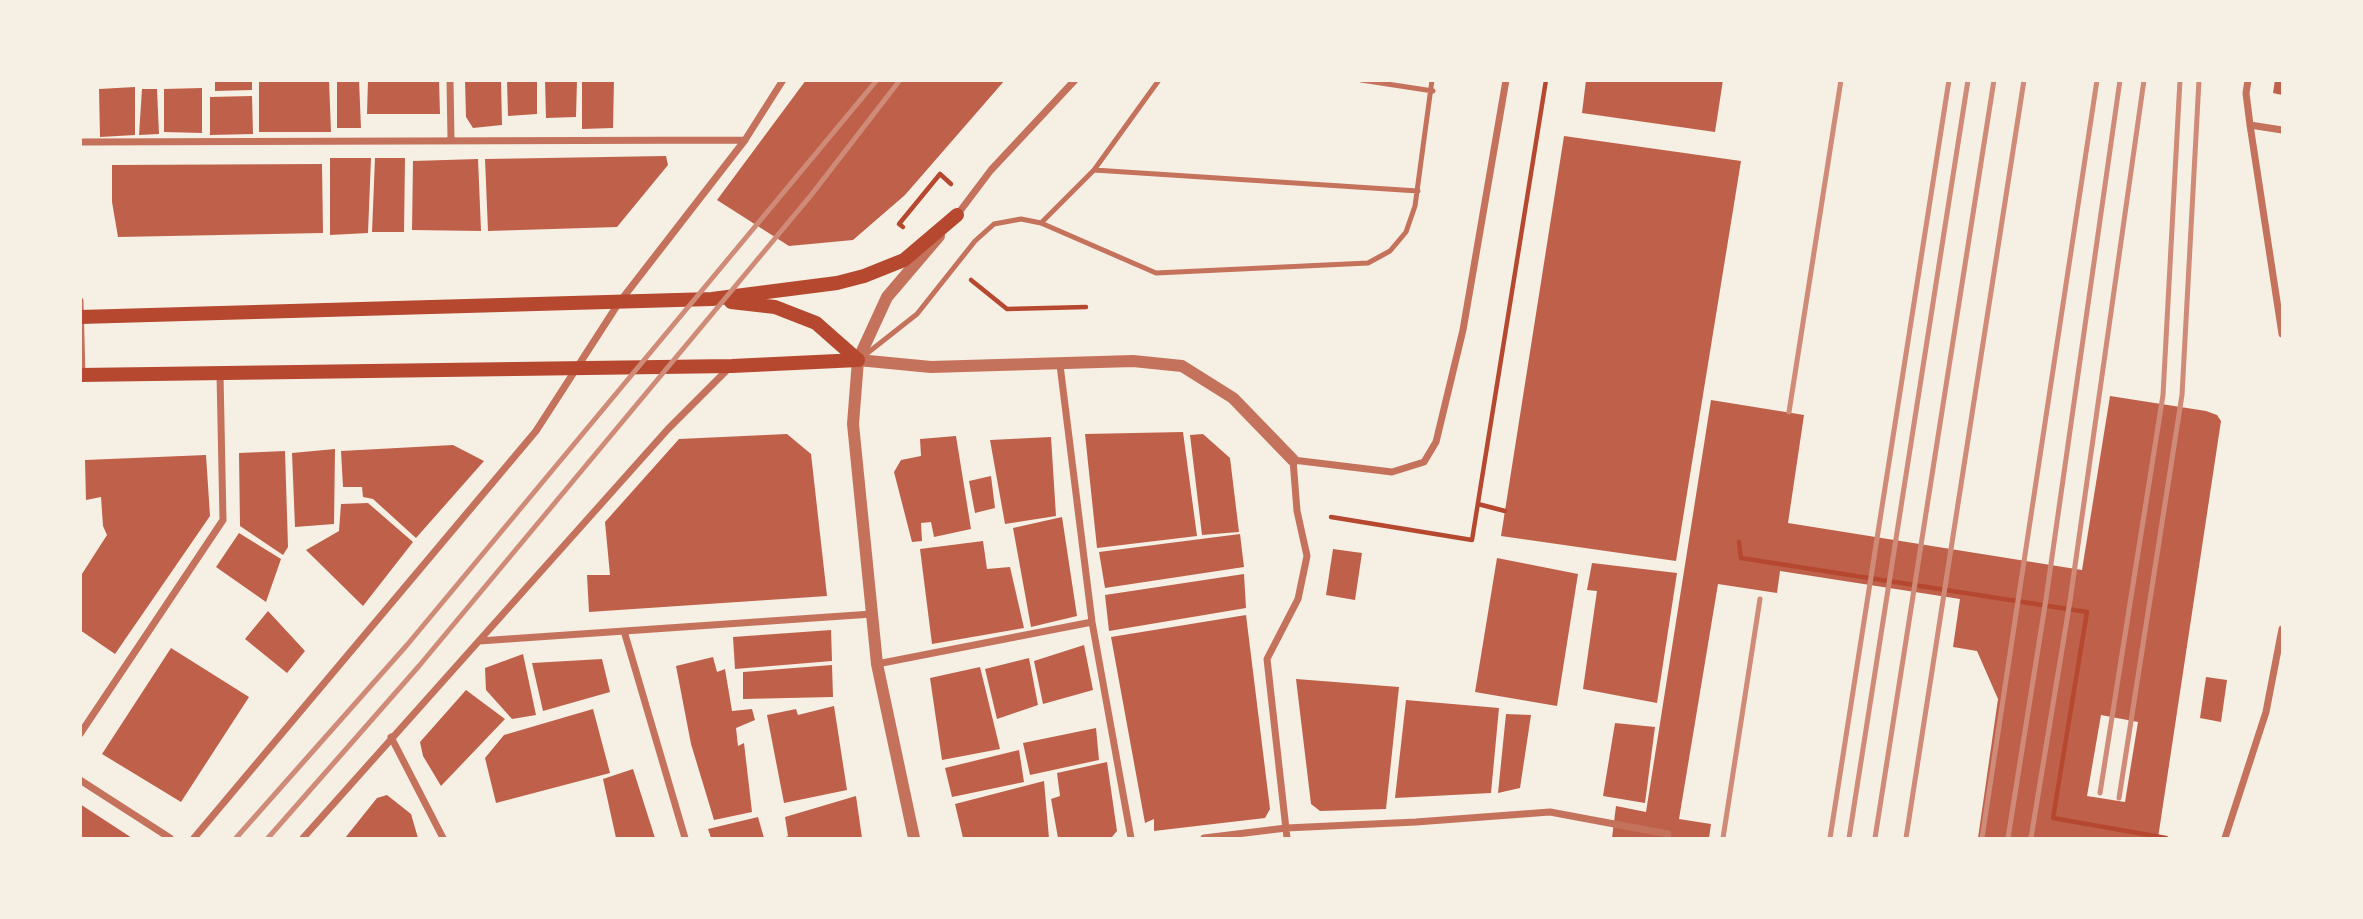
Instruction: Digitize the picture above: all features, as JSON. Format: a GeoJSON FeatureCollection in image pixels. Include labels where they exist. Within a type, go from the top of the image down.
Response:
{"type":"FeatureCollection","features":[{"type":"Feature","properties":{"kind":"main road"},"geometry":{"type":"LineString","coordinates":[[81,317],[618,304],[712,299],[837,283],[864,276],[904,260],[957,215]]}},
{"type":"Feature","properties":{"kind":"main road"},"geometry":{"type":"LineString","coordinates":[[712,299],[775,307],[816,323],[858,360]]}},
{"type":"Feature","properties":{"kind":"main road"},"geometry":{"type":"LineString","coordinates":[[81,375],[732,366],[858,360]]}},
{"type":"Feature","properties":{"kind":"street"},"geometry":{"type":"LineString","coordinates":[[450,80],[451,140]]}},
{"type":"Feature","properties":{"kind":"street"},"geometry":{"type":"LineString","coordinates":[[194,838],[536,431],[618,304],[745,140],[783,80]]}},
{"type":"Feature","properties":{"kind":"street"},"geometry":{"type":"LineString","coordinates":[[914,838],[877,664],[854,449],[858,360],[887,297],[957,215],[990,170],[1076,80]]}},
{"type":"Feature","properties":{"kind":"street"},"geometry":{"type":"LineString","coordinates":[[858,360],[930,367],[1133,361],[1182,366],[1233,398],[1293,460],[1392,472],[1424,462],[1436,442],[1463,330],[1506,80]]}},
{"type":"Feature","properties":{"kind":"street"},"geometry":{"type":"LineString","coordinates":[[2248,80],[2246,93],[2250,125],[2283,334]]}},
{"type":"Feature","properties":{"kind":"street"},"geometry":{"type":"LineString","coordinates":[[2250,125],[2283,130]]}},
{"type":"Feature","properties":{"kind":"street"},"geometry":{"type":"LineString","coordinates":[[80,142],[745,140]]}},
{"type":"Feature","properties":{"kind":"street"},"geometry":{"type":"LineString","coordinates":[[80,302],[81,375]]}},
{"type":"Feature","properties":{"kind":"street"},"geometry":{"type":"LineString","coordinates":[[1060,365],[1093,622],[1130,838]]}},
{"type":"Feature","properties":{"kind":"street"},"geometry":{"type":"LineString","coordinates":[[303,838],[668,429],[732,366]]}},
{"type":"Feature","properties":{"kind":"street"},"geometry":{"type":"LineString","coordinates":[[80,734],[223,520],[220,373]]}},
{"type":"Feature","properties":{"kind":"street"},"geometry":{"type":"LineString","coordinates":[[1287,838],[1267,659],[1298,599],[1307,556],[1297,511],[1293,460]]}},
{"type":"Feature","properties":{"kind":"street"},"geometry":{"type":"LineString","coordinates":[[479,641],[872,614]]}},
{"type":"Feature","properties":{"kind":"street"},"geometry":{"type":"LineString","coordinates":[[877,664],[1093,622]]}},
{"type":"Feature","properties":{"kind":"street"},"geometry":{"type":"LineString","coordinates":[[2225,838],[2266,712],[2283,629]]}},
{"type":"Feature","properties":{"kind":"street"},"geometry":{"type":"LineString","coordinates":[[624,631],[685,838]]}},
{"type":"Feature","properties":{"kind":"street"},"geometry":{"type":"LineString","coordinates":[[391,737],[443,838]]}},
{"type":"Feature","properties":{"kind":"street"},"geometry":{"type":"LineString","coordinates":[[80,780],[170,838]]}},
{"type":"Feature","properties":{"kind":"street"},"geometry":{"type":"LineString","coordinates":[[1204,838],[1286,828],[1550,812],[1668,834],[1667,838]]}},
{"type":"Feature","properties":{"kind":"lane"},"geometry":{"type":"LineString","coordinates":[[1041,223],[1094,170],[1159,80]]}},
{"type":"Feature","properties":{"kind":"lane"},"geometry":{"type":"LineString","coordinates":[[1361,80],[1433,91]]}},
{"type":"Feature","properties":{"kind":"lane"},"geometry":{"type":"LineString","coordinates":[[858,360],[917,314],[975,241],[993,224],[1021,219],[1041,223],[1156,273],[1368,263],[1390,251],[1406,232],[1418,191],[1433,91],[1432,80]]}},
{"type":"Feature","properties":{"kind":"lane"},"geometry":{"type":"LineString","coordinates":[[1094,170],[1418,191]]}},
{"type":"Feature","properties":{"kind":"path"},"geometry":{"type":"LineString","coordinates":[[1331,517],[1472,540],[1546,80]]}},
{"type":"Feature","properties":{"kind":"path"},"geometry":{"type":"LineString","coordinates":[[899,224],[940,174],[952,184],[943,194]]}},
{"type":"Feature","properties":{"kind":"path"},"geometry":{"type":"LineString","coordinates":[[1007,309],[1086,307]]}},
{"type":"Feature","properties":{"kind":"path"},"geometry":{"type":"LineString","coordinates":[[1478,504],[1505,511]]}},
{"type":"Feature","properties":{"kind":"path"},"geometry":{"type":"LineString","coordinates":[[1738,542],[1741,558],[2087,612],[2053,818],[2166,838]]}},
{"type":"Feature","properties":{"kind":"building"},"geometry":{"type":"Polygon","coordinates":[[[215,80],[252,80],[252,90],[215,91],[215,80]]]}},
{"type":"Feature","properties":{"kind":"building"},"geometry":{"type":"Polygon","coordinates":[[[259,80],[329,80],[331,132],[259,132],[259,80]]]}},
{"type":"Feature","properties":{"kind":"building"},"geometry":{"type":"Polygon","coordinates":[[[337,80],[359,80],[361,128],[337,128],[337,80]]]}},
{"type":"Feature","properties":{"kind":"building"},"geometry":{"type":"Polygon","coordinates":[[[368,80],[439,80],[440,114],[367,114],[368,80]]]}},
{"type":"Feature","properties":{"kind":"building"},"geometry":{"type":"Polygon","coordinates":[[[465,80],[501,80],[502,125],[473,128],[466,117],[465,80]]]}},
{"type":"Feature","properties":{"kind":"building"},"geometry":{"type":"Polygon","coordinates":[[[507,80],[537,80],[537,114],[508,116],[507,80]]]}},
{"type":"Feature","properties":{"kind":"building"},"geometry":{"type":"Polygon","coordinates":[[[545,80],[577,80],[576,117],[546,118],[545,80]]]}},
{"type":"Feature","properties":{"kind":"building"},"geometry":{"type":"Polygon","coordinates":[[[582,80],[614,80],[613,128],[582,129],[582,80]]]}},
{"type":"Feature","properties":{"kind":"building"},"geometry":{"type":"Polygon","coordinates":[[[806,80],[1005,80],[905,195],[853,240],[789,246],[717,200],[806,80]]]}},
{"type":"Feature","properties":{"kind":"building"},"geometry":{"type":"Polygon","coordinates":[[[1586,80],[1723,80],[1715,132],[1582,113],[1586,80]]]}},
{"type":"Feature","properties":{"kind":"building"},"geometry":{"type":"Polygon","coordinates":[[[2275,80],[2282,80],[2282,95],[2273,93],[2275,80]]]}},
{"type":"Feature","properties":{"kind":"building"},"geometry":{"type":"Polygon","coordinates":[[[135,87],[135,135],[100,137],[99,89],[135,87]]]}},
{"type":"Feature","properties":{"kind":"building"},"geometry":{"type":"Polygon","coordinates":[[[202,88],[202,133],[164,132],[164,89],[202,88]]]}},
{"type":"Feature","properties":{"kind":"building"},"geometry":{"type":"Polygon","coordinates":[[[142,89],[157,89],[159,134],[139,135],[142,89]]]}},
{"type":"Feature","properties":{"kind":"building"},"geometry":{"type":"Polygon","coordinates":[[[252,96],[253,134],[210,135],[210,97],[252,96]]]}},
{"type":"Feature","properties":{"kind":"building"},"geometry":{"type":"Polygon","coordinates":[[[1564,136],[1741,161],[1676,561],[1501,536],[1564,136]]]}},
{"type":"Feature","properties":{"kind":"building"},"geometry":{"type":"Polygon","coordinates":[[[666,156],[668,165],[617,227],[488,231],[485,159],[666,156]]]}},
{"type":"Feature","properties":{"kind":"building"},"geometry":{"type":"Polygon","coordinates":[[[330,158],[371,158],[368,233],[330,235],[330,158]]]}},
{"type":"Feature","properties":{"kind":"building"},"geometry":{"type":"Polygon","coordinates":[[[375,158],[405,158],[404,232],[372,232],[375,158]]]}},
{"type":"Feature","properties":{"kind":"building"},"geometry":{"type":"Polygon","coordinates":[[[478,159],[481,231],[412,230],[413,161],[478,159]]]}},
{"type":"Feature","properties":{"kind":"building"},"geometry":{"type":"Polygon","coordinates":[[[322,164],[323,233],[118,237],[112,202],[112,165],[322,164]]]}},
{"type":"Feature","properties":{"kind":"building"},"geometry":{"type":"Polygon","coordinates":[[[2110,396],[2217,415],[2221,421],[2158,838],[1978,838],[1998,699],[1977,651],[1953,647],[1960,599],[1780,571],[1777,593],[1718,584],[1679,819],[1711,824],[1709,838],[1612,838],[1616,806],[1646,812],[1711,400],[1804,415],[1788,523],[2082,570],[2110,396]],[[2101,715],[2087,796],[2125,802],[2138,722],[2101,715]]]}},
{"type":"Feature","properties":{"kind":"building"},"geometry":{"type":"Polygon","coordinates":[[[1183,432],[1197,536],[1097,548],[1085,434],[1183,432]]]}},
{"type":"Feature","properties":{"kind":"building"},"geometry":{"type":"Polygon","coordinates":[[[787,434],[811,454],[827,596],[589,612],[587,575],[610,575],[605,522],[679,439],[787,434]]]}},
{"type":"Feature","properties":{"kind":"building"},"geometry":{"type":"Polygon","coordinates":[[[1203,434],[1230,458],[1239,532],[1202,535],[1190,435],[1203,434]]]}},
{"type":"Feature","properties":{"kind":"building"},"geometry":{"type":"Polygon","coordinates":[[[956,436],[971,529],[934,537],[931,522],[921,523],[922,541],[912,542],[894,472],[901,460],[921,456],[920,439],[956,436]]]}},
{"type":"Feature","properties":{"kind":"building"},"geometry":{"type":"Polygon","coordinates":[[[1051,437],[1056,516],[1005,524],[990,440],[1051,437]]]}},
{"type":"Feature","properties":{"kind":"building"},"geometry":{"type":"Polygon","coordinates":[[[453,445],[484,461],[416,538],[373,499],[363,497],[362,487],[343,487],[341,451],[453,445]]]}},
{"type":"Feature","properties":{"kind":"building"},"geometry":{"type":"Polygon","coordinates":[[[335,449],[334,524],[295,527],[292,453],[335,449]]]}},
{"type":"Feature","properties":{"kind":"building"},"geometry":{"type":"Polygon","coordinates":[[[285,451],[288,547],[283,555],[240,526],[239,453],[285,451]]]}},
{"type":"Feature","properties":{"kind":"building"},"geometry":{"type":"Polygon","coordinates":[[[206,455],[210,516],[115,654],[80,630],[80,577],[107,535],[103,526],[101,497],[86,500],[85,460],[206,455]]]}},
{"type":"Feature","properties":{"kind":"building"},"geometry":{"type":"Polygon","coordinates":[[[991,476],[995,508],[975,513],[969,481],[991,476]]]}},
{"type":"Feature","properties":{"kind":"building"},"geometry":{"type":"Polygon","coordinates":[[[368,503],[413,542],[363,606],[306,550],[339,531],[341,504],[368,503]]]}},
{"type":"Feature","properties":{"kind":"building"},"geometry":{"type":"Polygon","coordinates":[[[1062,517],[1077,616],[1031,627],[1013,528],[1062,517]]]}},
{"type":"Feature","properties":{"kind":"building"},"geometry":{"type":"Polygon","coordinates":[[[239,533],[281,559],[266,602],[216,567],[239,533]]]}},
{"type":"Feature","properties":{"kind":"building"},"geometry":{"type":"Polygon","coordinates":[[[1240,534],[1244,567],[1105,588],[1099,552],[1240,534]]]}},
{"type":"Feature","properties":{"kind":"building"},"geometry":{"type":"Polygon","coordinates":[[[983,541],[987,569],[1010,567],[1024,628],[932,644],[920,549],[983,541]]]}},
{"type":"Feature","properties":{"kind":"building"},"geometry":{"type":"Polygon","coordinates":[[[1333,549],[1362,553],[1355,600],[1326,595],[1333,549]]]}},
{"type":"Feature","properties":{"kind":"building"},"geometry":{"type":"Polygon","coordinates":[[[1497,558],[1578,574],[1557,706],[1475,692],[1497,558]]]}},
{"type":"Feature","properties":{"kind":"building"},"geometry":{"type":"Polygon","coordinates":[[[1592,563],[1677,573],[1657,703],[1583,689],[1597,591],[1587,590],[1592,563]]]}},
{"type":"Feature","properties":{"kind":"building"},"geometry":{"type":"Polygon","coordinates":[[[1244,574],[1246,608],[1109,631],[1105,595],[1244,574]]]}},
{"type":"Feature","properties":{"kind":"building"},"geometry":{"type":"Polygon","coordinates":[[[268,611],[305,651],[287,673],[245,639],[268,611]]]}},
{"type":"Feature","properties":{"kind":"building"},"geometry":{"type":"Polygon","coordinates":[[[1246,615],[1270,809],[1265,818],[1154,831],[1154,819],[1145,823],[1111,637],[1246,615]]]}},
{"type":"Feature","properties":{"kind":"building"},"geometry":{"type":"Polygon","coordinates":[[[831,630],[832,661],[735,669],[733,637],[831,630]]]}},
{"type":"Feature","properties":{"kind":"building"},"geometry":{"type":"Polygon","coordinates":[[[1084,645],[1093,690],[1043,704],[1034,661],[1084,645]]]}},
{"type":"Feature","properties":{"kind":"building"},"geometry":{"type":"Polygon","coordinates":[[[171,648],[249,697],[181,802],[102,754],[171,648]]]}},
{"type":"Feature","properties":{"kind":"building"},"geometry":{"type":"Polygon","coordinates":[[[523,654],[536,715],[512,719],[486,690],[485,668],[523,654]]]}},
{"type":"Feature","properties":{"kind":"building"},"geometry":{"type":"Polygon","coordinates":[[[713,657],[717,672],[725,669],[732,711],[752,709],[755,720],[736,728],[738,746],[744,743],[752,812],[714,820],[691,744],[676,666],[713,657]]]}},
{"type":"Feature","properties":{"kind":"building"},"geometry":{"type":"Polygon","coordinates":[[[1029,658],[1038,705],[997,719],[985,669],[1029,658]]]}},
{"type":"Feature","properties":{"kind":"building"},"geometry":{"type":"Polygon","coordinates":[[[602,659],[610,692],[543,711],[532,663],[602,659]]]}},
{"type":"Feature","properties":{"kind":"building"},"geometry":{"type":"Polygon","coordinates":[[[832,665],[833,697],[743,699],[743,672],[832,665]]]}},
{"type":"Feature","properties":{"kind":"building"},"geometry":{"type":"Polygon","coordinates":[[[980,667],[1000,749],[942,760],[930,678],[980,667]]]}},
{"type":"Feature","properties":{"kind":"building"},"geometry":{"type":"Polygon","coordinates":[[[2206,677],[2227,680],[2221,722],[2200,718],[2206,677]]]}},
{"type":"Feature","properties":{"kind":"building"},"geometry":{"type":"Polygon","coordinates":[[[1296,679],[1399,687],[1386,809],[1320,811],[1311,804],[1296,679]]]}},
{"type":"Feature","properties":{"kind":"building"},"geometry":{"type":"Polygon","coordinates":[[[466,690],[505,719],[441,786],[423,756],[420,742],[466,690]]]}},
{"type":"Feature","properties":{"kind":"building"},"geometry":{"type":"Polygon","coordinates":[[[1406,700],[1499,708],[1491,793],[1395,798],[1406,700]]]}},
{"type":"Feature","properties":{"kind":"building"},"geometry":{"type":"Polygon","coordinates":[[[834,706],[847,790],[784,803],[767,715],[796,709],[798,715],[834,706]]]}},
{"type":"Feature","properties":{"kind":"building"},"geometry":{"type":"Polygon","coordinates":[[[593,709],[610,773],[496,803],[485,758],[504,735],[593,709]]]}},
{"type":"Feature","properties":{"kind":"building"},"geometry":{"type":"Polygon","coordinates":[[[1506,714],[1531,715],[1520,788],[1498,793],[1506,714]]]}},
{"type":"Feature","properties":{"kind":"building"},"geometry":{"type":"Polygon","coordinates":[[[1615,723],[1655,727],[1645,803],[1603,796],[1615,723]]]}},
{"type":"Feature","properties":{"kind":"building"},"geometry":{"type":"Polygon","coordinates":[[[1096,728],[1099,760],[1030,775],[1023,743],[1096,728]]]}},
{"type":"Feature","properties":{"kind":"building"},"geometry":{"type":"Polygon","coordinates":[[[1019,750],[1024,782],[952,797],[945,768],[1019,750]]]}},
{"type":"Feature","properties":{"kind":"building"},"geometry":{"type":"Polygon","coordinates":[[[1107,762],[1117,831],[1112,837],[1058,838],[1051,799],[1060,796],[1057,773],[1107,762]]]}},
{"type":"Feature","properties":{"kind":"building"},"geometry":{"type":"Polygon","coordinates":[[[633,769],[655,838],[616,838],[603,779],[633,769]]]}},
{"type":"Feature","properties":{"kind":"building"},"geometry":{"type":"Polygon","coordinates":[[[1044,781],[1049,838],[963,838],[955,804],[1044,781]]]}},
{"type":"Feature","properties":{"kind":"building"},"geometry":{"type":"Polygon","coordinates":[[[387,795],[411,814],[418,838],[345,838],[377,798],[387,795]]]}},
{"type":"Feature","properties":{"kind":"building"},"geometry":{"type":"Polygon","coordinates":[[[856,796],[862,838],[784,838],[788,836],[785,817],[856,796]]]}},
{"type":"Feature","properties":{"kind":"building"},"geometry":{"type":"Polygon","coordinates":[[[80,804],[132,838],[80,838],[80,804]]]}},
{"type":"Feature","properties":{"kind":"building"},"geometry":{"type":"Polygon","coordinates":[[[758,817],[764,838],[711,838],[708,829],[758,817]]]}},
{"type":"Feature","properties":{"kind":"railway"},"geometry":{"type":"LineString","coordinates":[[236,838],[407,645],[877,80]]}},
{"type":"Feature","properties":{"kind":"railway"},"geometry":{"type":"LineString","coordinates":[[268,838],[419,666],[812,194],[900,80]]}},
{"type":"Feature","properties":{"kind":"railway"},"geometry":{"type":"LineString","coordinates":[[1789,412],[1841,80]]}},
{"type":"Feature","properties":{"kind":"railway"},"geometry":{"type":"LineString","coordinates":[[1830,838],[1949,80]]}},
{"type":"Feature","properties":{"kind":"railway"},"geometry":{"type":"LineString","coordinates":[[1849,838],[1968,80]]}},
{"type":"Feature","properties":{"kind":"railway"},"geometry":{"type":"LineString","coordinates":[[1875,838],[1994,80]]}},
{"type":"Feature","properties":{"kind":"railway"},"geometry":{"type":"LineString","coordinates":[[1906,838],[2024,80]]}},
{"type":"Feature","properties":{"kind":"railway"},"geometry":{"type":"LineString","coordinates":[[1982,838],[2097,80]]}},
{"type":"Feature","properties":{"kind":"railway"},"geometry":{"type":"LineString","coordinates":[[2008,838],[2046,599],[2120,80]]}},
{"type":"Feature","properties":{"kind":"railway"},"geometry":{"type":"LineString","coordinates":[[2031,838],[2070,601],[2144,80]]}},
{"type":"Feature","properties":{"kind":"railway"},"geometry":{"type":"LineString","coordinates":[[2100,793],[2163,395],[2180,80]]}},
{"type":"Feature","properties":{"kind":"railway"},"geometry":{"type":"LineString","coordinates":[[2119,798],[2182,395],[2199,80]]}},
{"type":"Feature","properties":{"kind":"railway"},"geometry":{"type":"LineString","coordinates":[[1723,838],[1760,599]]}}]}
